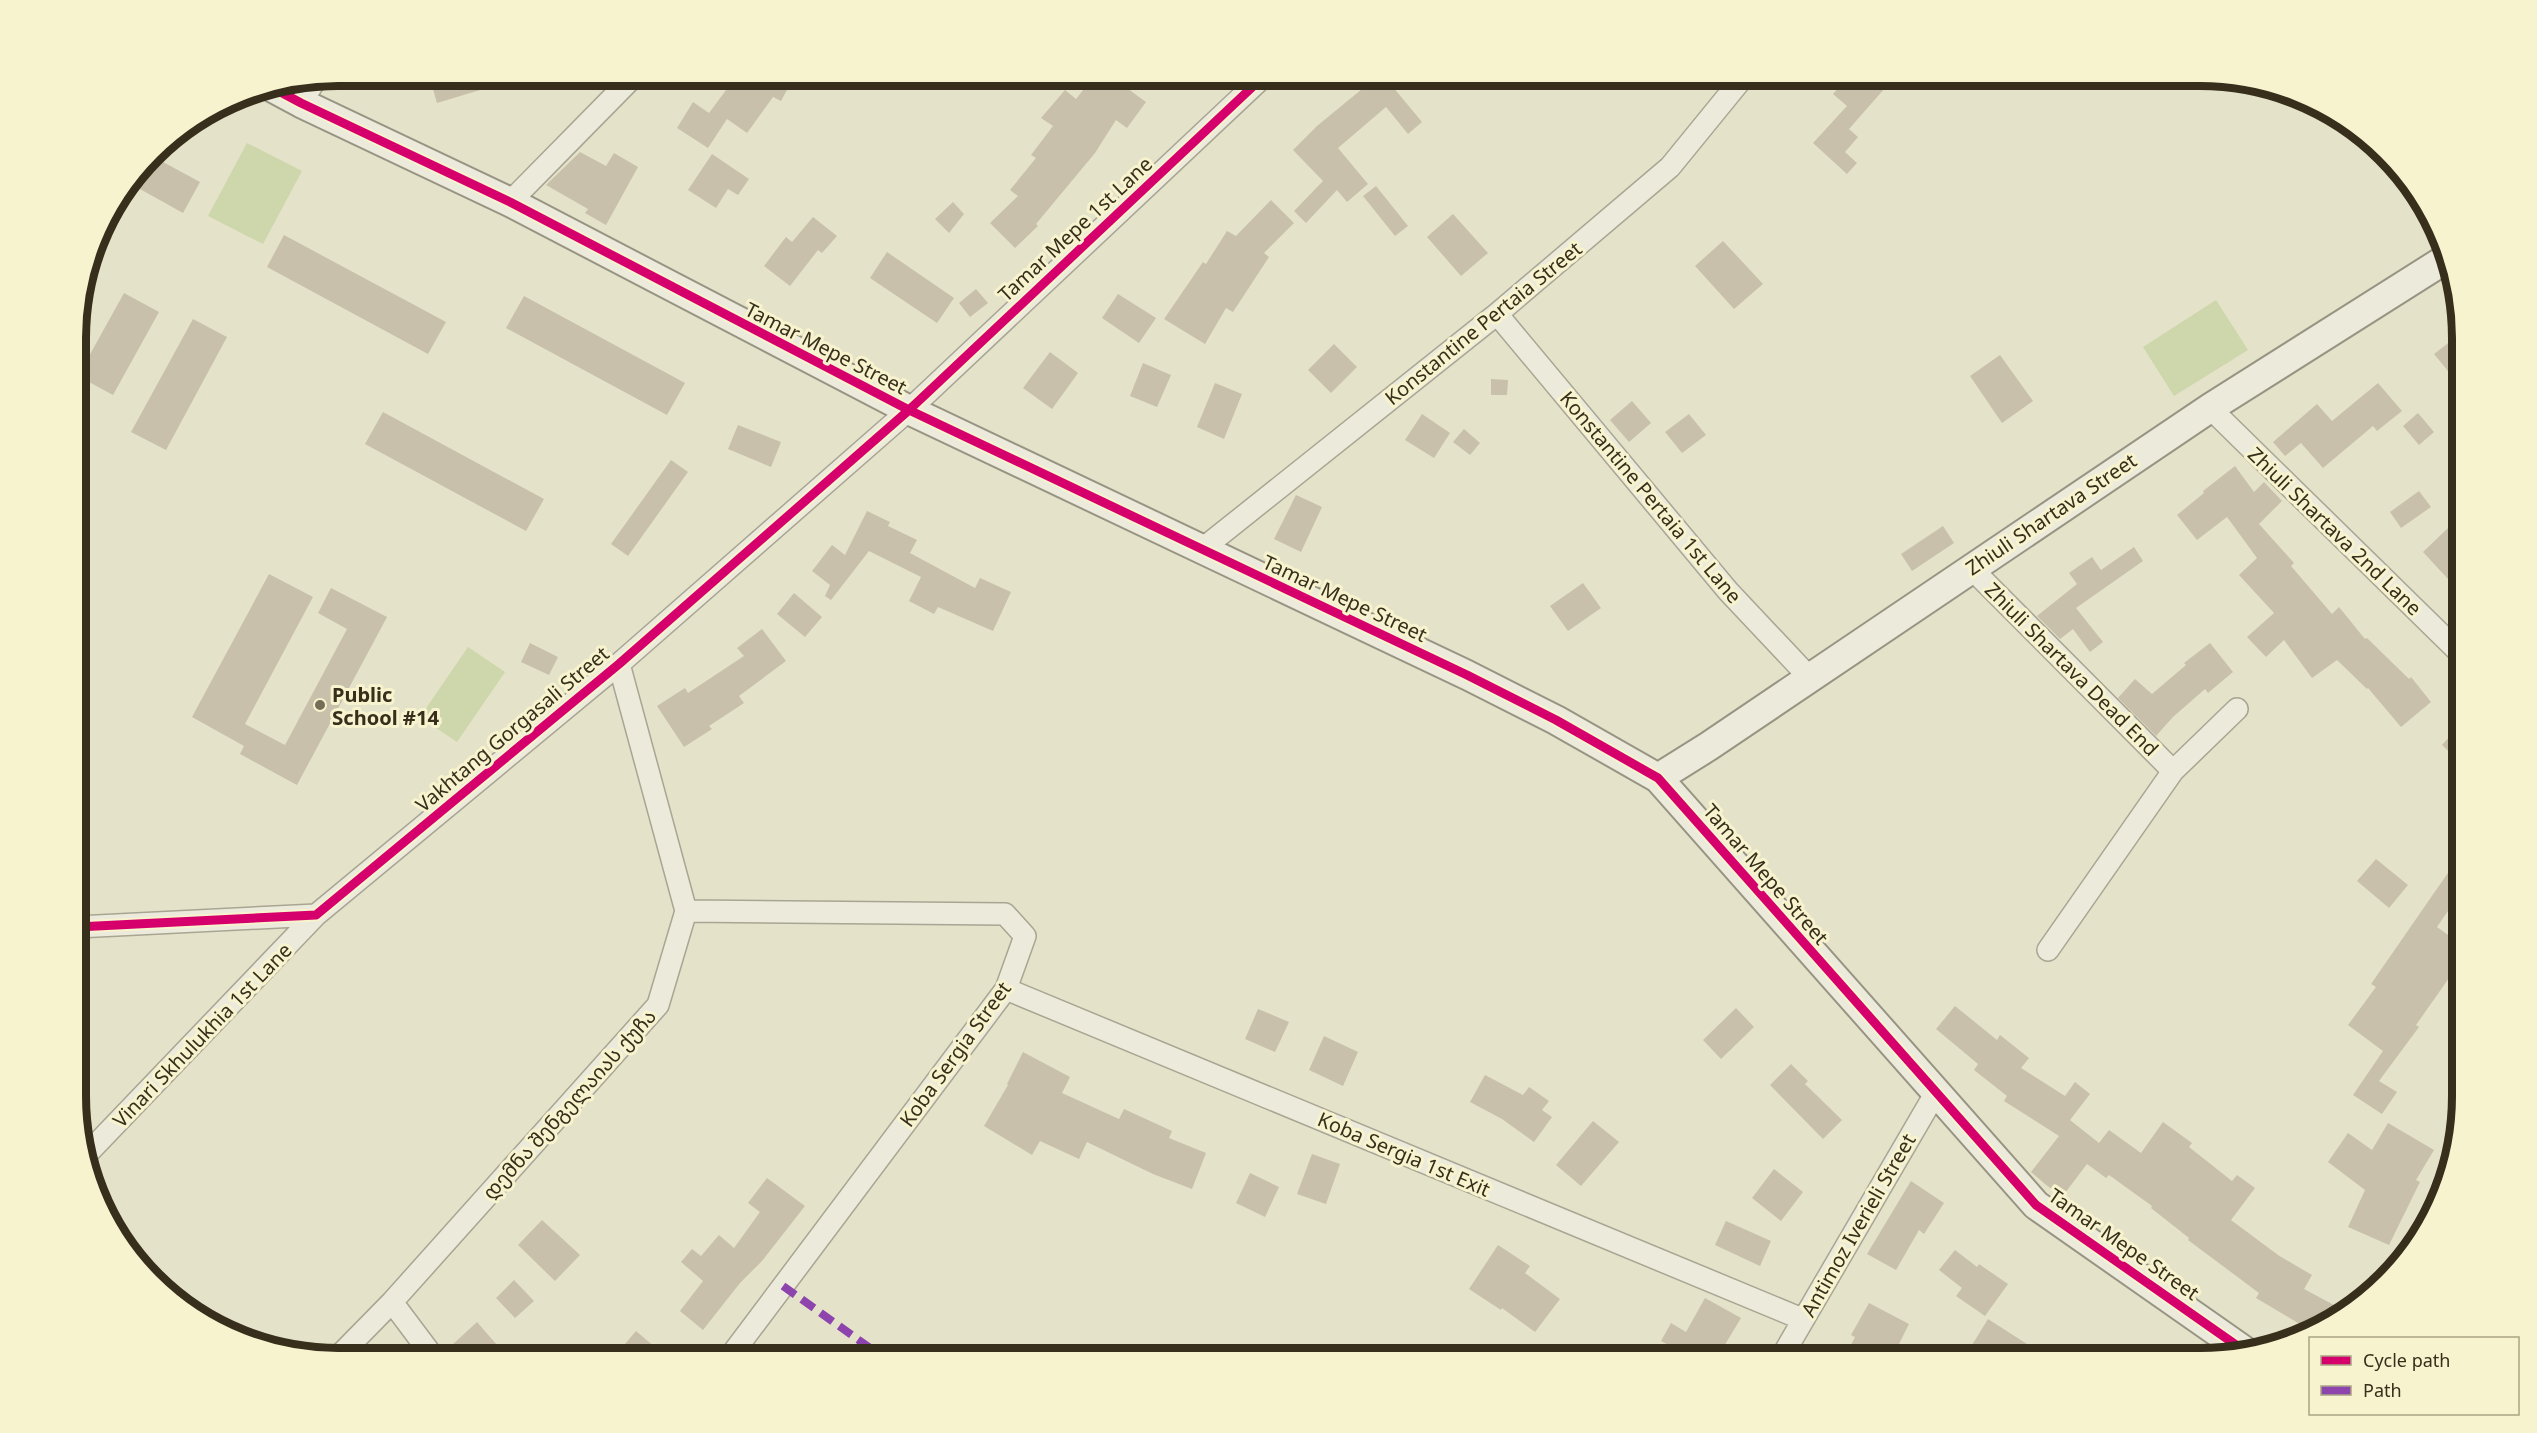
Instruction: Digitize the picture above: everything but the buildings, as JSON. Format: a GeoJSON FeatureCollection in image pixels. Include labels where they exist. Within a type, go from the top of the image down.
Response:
{"type":"FeatureCollection","features":[{"type":"Feature","properties":{"kind":"street"},"geometry":{"type":"LineString","coordinates":[[510,202],[625,86]]}},
{"type":"Feature","properties":{"kind":"street","name":"Tamar Mepe 1st Lane"},"geometry":{"type":"LineString","coordinates":[[909,410],[1253,86]]}},
{"type":"Feature","properties":{"kind":"street","name":"Konstantine Pertaia Street"},"geometry":{"type":"LineString","coordinates":[[1202,550],[1497,314],[1670,167],[1736,86]]}},
{"type":"Feature","properties":{"kind":"street"},"geometry":{"type":"LineString","coordinates":[[301,104],[311,87]]}},
{"type":"Feature","properties":{"kind":"street","name":"Tamar Mepe Street"},"geometry":{"type":"LineString","coordinates":[[280,92],[510,202],[909,410],[1546,715],[1658,778],[1935,1094],[2036,1205],[2235,1345]]}},
{"type":"Feature","properties":{"kind":"street","name":"Zhiuli Shartava Street"},"geometry":{"type":"LineString","coordinates":[[1658,778],[1709,746],[2210,408],[2440,264]]}},
{"type":"Feature","properties":{"kind":"street","name":"Konstantine Pertaia 1st Lane"},"geometry":{"type":"LineString","coordinates":[[1497,314],[1728,591],[1809,677]]}},
{"type":"Feature","properties":{"kind":"street","name":"Zhiuli Shartava 2nd Lane"},"geometry":{"type":"LineString","coordinates":[[2210,408],[2452,644]]}},
{"type":"Feature","properties":{"kind":"street","name":"Vakhtang Gorgasali Street"},"geometry":{"type":"LineString","coordinates":[[316,915],[620,664],[909,410]]}},
{"type":"Feature","properties":{"kind":"street","name":"Zhiuli Shartava Dead End"},"geometry":{"type":"LineString","coordinates":[[1971,568],[2173,771]]}},
{"type":"Feature","properties":{"kind":"street"},"geometry":{"type":"LineString","coordinates":[[620,664],[686,911]]}},
{"type":"Feature","properties":{"kind":"street","name":"Zhiuli Shartava Dead End"},"geometry":{"type":"LineString","coordinates":[[2048,950],[2173,771],[2237,709]]}},
{"type":"Feature","properties":{"kind":"street","name":"Koba Sergia Street"},"geometry":{"type":"LineString","coordinates":[[686,911],[1005,914],[1025,936],[1006,989],[737,1348]]}},
{"type":"Feature","properties":{"kind":"street","name":"დემნა შენგელაიას ქუჩა"},"geometry":{"type":"LineString","coordinates":[[347,1348],[392,1302],[658,1005],[686,911]]}},
{"type":"Feature","properties":{"kind":"street"},"geometry":{"type":"LineString","coordinates":[[86,927],[316,915]]}},
{"type":"Feature","properties":{"kind":"street","name":"Vinari Skhulukhia 1st Lane"},"geometry":{"type":"LineString","coordinates":[[91,1149],[316,915]]}},
{"type":"Feature","properties":{"kind":"street","name":"Koba Sergia 1st Exit"},"geometry":{"type":"LineString","coordinates":[[1006,989],[1802,1319]]}},
{"type":"Feature","properties":{"kind":"street","name":"Antimoz Iverieli Street"},"geometry":{"type":"LineString","coordinates":[[1786,1348],[1935,1094]]}},
{"type":"Feature","properties":{"kind":"street"},"geometry":{"type":"LineString","coordinates":[[392,1302],[426,1348]]}},
{"type":"Feature","properties":{"kind":"green space"},"geometry":{"type":"Polygon","coordinates":[[[247,143],[302,171],[263,244],[208,216],[247,143]]]}},
{"type":"Feature","properties":{"kind":"green space"},"geometry":{"type":"Polygon","coordinates":[[[2216,300],[2248,350],[2174,396],[2143,347],[2216,300]]]}},
{"type":"Feature","properties":{"kind":"green space"},"geometry":{"type":"Polygon","coordinates":[[[468,647],[505,672],[457,742],[420,717],[468,647]]]}},
{"type":"Feature","properties":{"kind":"marked path"},"geometry":{"type":"LineString","coordinates":[[783,1286],[870,1348]]}},
{"type":"Feature","properties":{"kind":"cycle path"},"geometry":{"type":"LineString","coordinates":[[86,927],[316,915],[619,664],[909,410],[1253,86]]}},
{"type":"Feature","properties":{"kind":"cycle path"},"geometry":{"type":"LineString","coordinates":[[281,92],[510,202],[909,410],[1467,675],[1556,720],[1658,778],[2036,1205],[2235,1345]]}},
{"type":"Feature","properties":{"kind":"place","name":"Public School #14"},"geometry":{"type":"Point","coordinates":[320,705]}}]}
